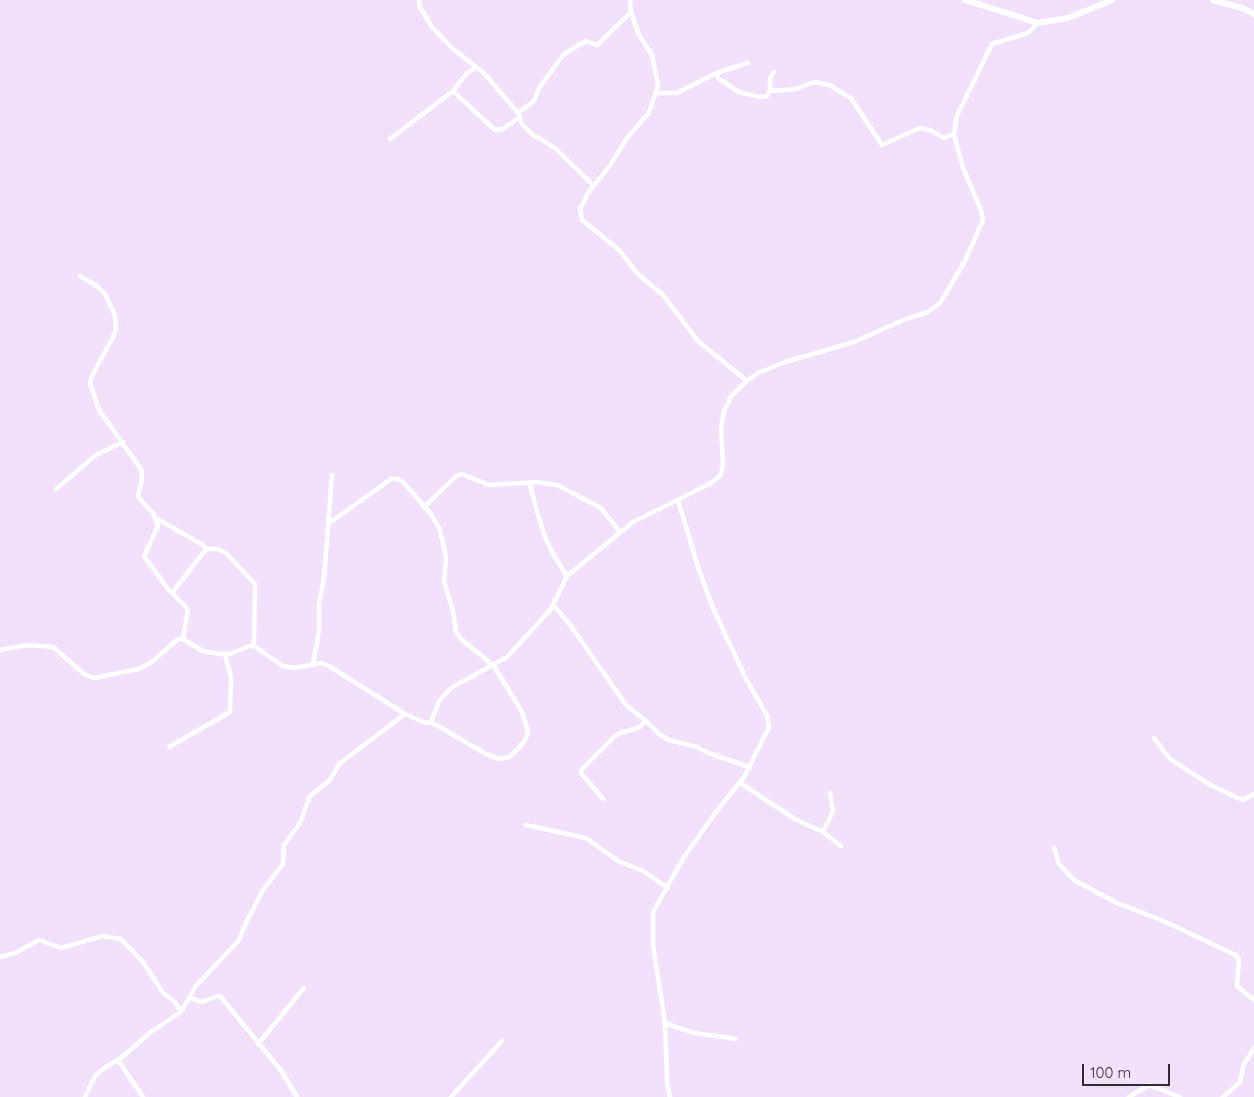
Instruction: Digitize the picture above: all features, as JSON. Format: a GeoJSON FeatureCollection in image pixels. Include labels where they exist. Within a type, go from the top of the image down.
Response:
{"type":"FeatureCollection","features":[{"type":"Feature","properties":{"kind":"main road"},"geometry":{"type":"LineString","coordinates":[[965,0],[1038,23],[1068,18],[1112,0]]}},
{"type":"Feature","properties":{"kind":"main road"},"geometry":{"type":"LineString","coordinates":[[1213,0],[1242,8],[1254,14]]}},
{"type":"Feature","properties":{"kind":"street"},"geometry":{"type":"LineString","coordinates":[[419,0],[420,8],[440,36],[462,57],[476,67],[519,114],[522,124],[532,134],[555,148],[593,185]]}},
{"type":"Feature","properties":{"kind":"street"},"geometry":{"type":"LineString","coordinates":[[630,0],[631,12],[638,33],[652,55],[657,81],[655,93],[647,116],[627,138],[611,164],[593,185],[582,204],[582,220],[619,250],[638,274],[663,295],[698,341],[747,381]]}},
{"type":"Feature","properties":{"kind":"street"},"geometry":{"type":"LineString","coordinates":[[453,91],[496,131],[503,129],[534,101],[539,88],[564,54],[586,41],[597,45],[631,12]]}},
{"type":"Feature","properties":{"kind":"street"},"geometry":{"type":"LineString","coordinates":[[431,722],[439,701],[451,688],[472,675],[494,666],[506,657],[554,606],[561,584],[567,576],[590,560],[620,532],[658,508],[711,483],[721,475],[724,462],[721,428],[724,411],[731,396],[747,381],[785,362],[854,342],[906,319],[928,312],[940,303],[965,260],[983,220],[981,210],[963,168],[954,134],[962,105],[988,49],[998,41],[1028,33],[1038,23]]}},
{"type":"Feature","properties":{"kind":"street"},"geometry":{"type":"LineString","coordinates":[[655,93],[677,93],[716,73],[748,63]]}},
{"type":"Feature","properties":{"kind":"street"},"geometry":{"type":"LineString","coordinates":[[390,139],[453,91],[466,74],[476,67]]}},
{"type":"Feature","properties":{"kind":"street"},"geometry":{"type":"LineString","coordinates":[[716,73],[719,79],[739,92],[760,97],[767,96],[770,91],[770,78],[774,72]]}},
{"type":"Feature","properties":{"kind":"street"},"geometry":{"type":"LineString","coordinates":[[770,91],[796,89],[814,82],[829,85],[851,98],[882,145],[920,128],[930,130],[944,138],[954,134]]}},
{"type":"Feature","properties":{"kind":"street"},"geometry":{"type":"LineString","coordinates":[[80,276],[97,286],[105,294],[115,316],[116,328],[114,335],[90,381],[96,404],[141,469],[142,479],[138,498],[156,518],[206,549],[217,549],[226,553],[255,584],[254,646]]}},
{"type":"Feature","properties":{"kind":"street"},"geometry":{"type":"LineString","coordinates":[[56,489],[96,455],[123,442]]}},
{"type":"Feature","properties":{"kind":"street"},"geometry":{"type":"LineString","coordinates":[[424,507],[454,477],[461,474],[489,485],[529,482],[557,485],[601,508],[620,532]]}},
{"type":"Feature","properties":{"kind":"street"},"geometry":{"type":"LineString","coordinates":[[313,665],[319,631],[319,604],[324,576],[332,475]]}},
{"type":"Feature","properties":{"kind":"street"},"geometry":{"type":"LineString","coordinates":[[0,650],[28,645],[53,647],[84,674],[94,678],[140,669],[152,662],[172,642],[183,639],[203,651],[224,654],[254,646],[283,666],[294,668],[320,663],[329,666],[405,714],[426,723],[431,722],[488,755],[500,759],[509,757],[525,740],[528,731],[526,722],[494,666],[462,640],[456,632],[454,611],[444,581],[445,543],[440,530],[424,507],[403,482],[398,479],[391,480],[328,524]]}},
{"type":"Feature","properties":{"kind":"street"},"geometry":{"type":"LineString","coordinates":[[529,482],[543,532],[553,554],[567,576]]}},
{"type":"Feature","properties":{"kind":"street"},"geometry":{"type":"LineString","coordinates":[[670,1097],[666,1082],[665,1023],[654,957],[651,918],[684,857],[750,767],[769,727],[769,719],[746,679],[712,606],[678,500]]}},
{"type":"Feature","properties":{"kind":"street"},"geometry":{"type":"LineString","coordinates":[[156,518],[158,531],[144,556],[172,593],[188,609],[183,639]]}},
{"type":"Feature","properties":{"kind":"street"},"geometry":{"type":"LineString","coordinates":[[172,593],[206,549]]}},
{"type":"Feature","properties":{"kind":"street"},"geometry":{"type":"LineString","coordinates":[[554,606],[571,626],[626,705],[669,740],[697,747],[708,753],[750,767]]}},
{"type":"Feature","properties":{"kind":"street"},"geometry":{"type":"LineString","coordinates":[[169,747],[230,712],[231,678],[224,654]]}},
{"type":"Feature","properties":{"kind":"street"},"geometry":{"type":"LineString","coordinates":[[85,1097],[95,1076],[181,1012],[195,987],[241,937],[263,890],[283,864],[284,845],[300,823],[310,796],[330,780],[341,763],[405,714]]}},
{"type":"Feature","properties":{"kind":"street"},"geometry":{"type":"LineString","coordinates":[[603,799],[580,772],[581,770],[617,735],[638,728],[646,721]]}},
{"type":"Feature","properties":{"kind":"street"},"geometry":{"type":"LineString","coordinates":[[1154,738],[1170,759],[1212,786],[1243,800],[1254,794]]}},
{"type":"Feature","properties":{"kind":"street"},"geometry":{"type":"LineString","coordinates":[[740,783],[795,819],[823,832],[841,846]]}},
{"type":"Feature","properties":{"kind":"street"},"geometry":{"type":"LineString","coordinates":[[823,832],[833,811],[830,793]]}},
{"type":"Feature","properties":{"kind":"street"},"geometry":{"type":"LineString","coordinates":[[526,825],[586,838],[618,861],[643,872],[668,888]]}},
{"type":"Feature","properties":{"kind":"street"},"geometry":{"type":"LineString","coordinates":[[1054,848],[1059,864],[1074,880],[1117,902],[1159,919],[1236,956],[1239,960],[1237,986],[1254,1000]]}},
{"type":"Feature","properties":{"kind":"street"},"geometry":{"type":"LineString","coordinates":[[0,957],[15,953],[39,940],[61,948],[103,936],[121,939],[143,962],[163,993],[175,1002],[181,1012]]}},
{"type":"Feature","properties":{"kind":"street"},"geometry":{"type":"LineString","coordinates":[[258,1044],[304,988]]}},
{"type":"Feature","properties":{"kind":"street"},"geometry":{"type":"LineString","coordinates":[[190,998],[202,1002],[215,997],[221,997],[282,1072],[297,1097]]}},
{"type":"Feature","properties":{"kind":"street"},"geometry":{"type":"LineString","coordinates":[[665,1023],[694,1032],[736,1039]]}},
{"type":"Feature","properties":{"kind":"street"},"geometry":{"type":"LineString","coordinates":[[451,1097],[502,1041]]}},
{"type":"Feature","properties":{"kind":"street"},"geometry":{"type":"LineString","coordinates":[[1223,1097],[1238,1084],[1244,1064],[1254,1048]]}},
{"type":"Feature","properties":{"kind":"street"},"geometry":{"type":"LineString","coordinates":[[118,1060],[143,1097]]}},
{"type":"Feature","properties":{"kind":"street"},"geometry":{"type":"LineString","coordinates":[[1129,1097],[1149,1085],[1180,1097]]}}]}
